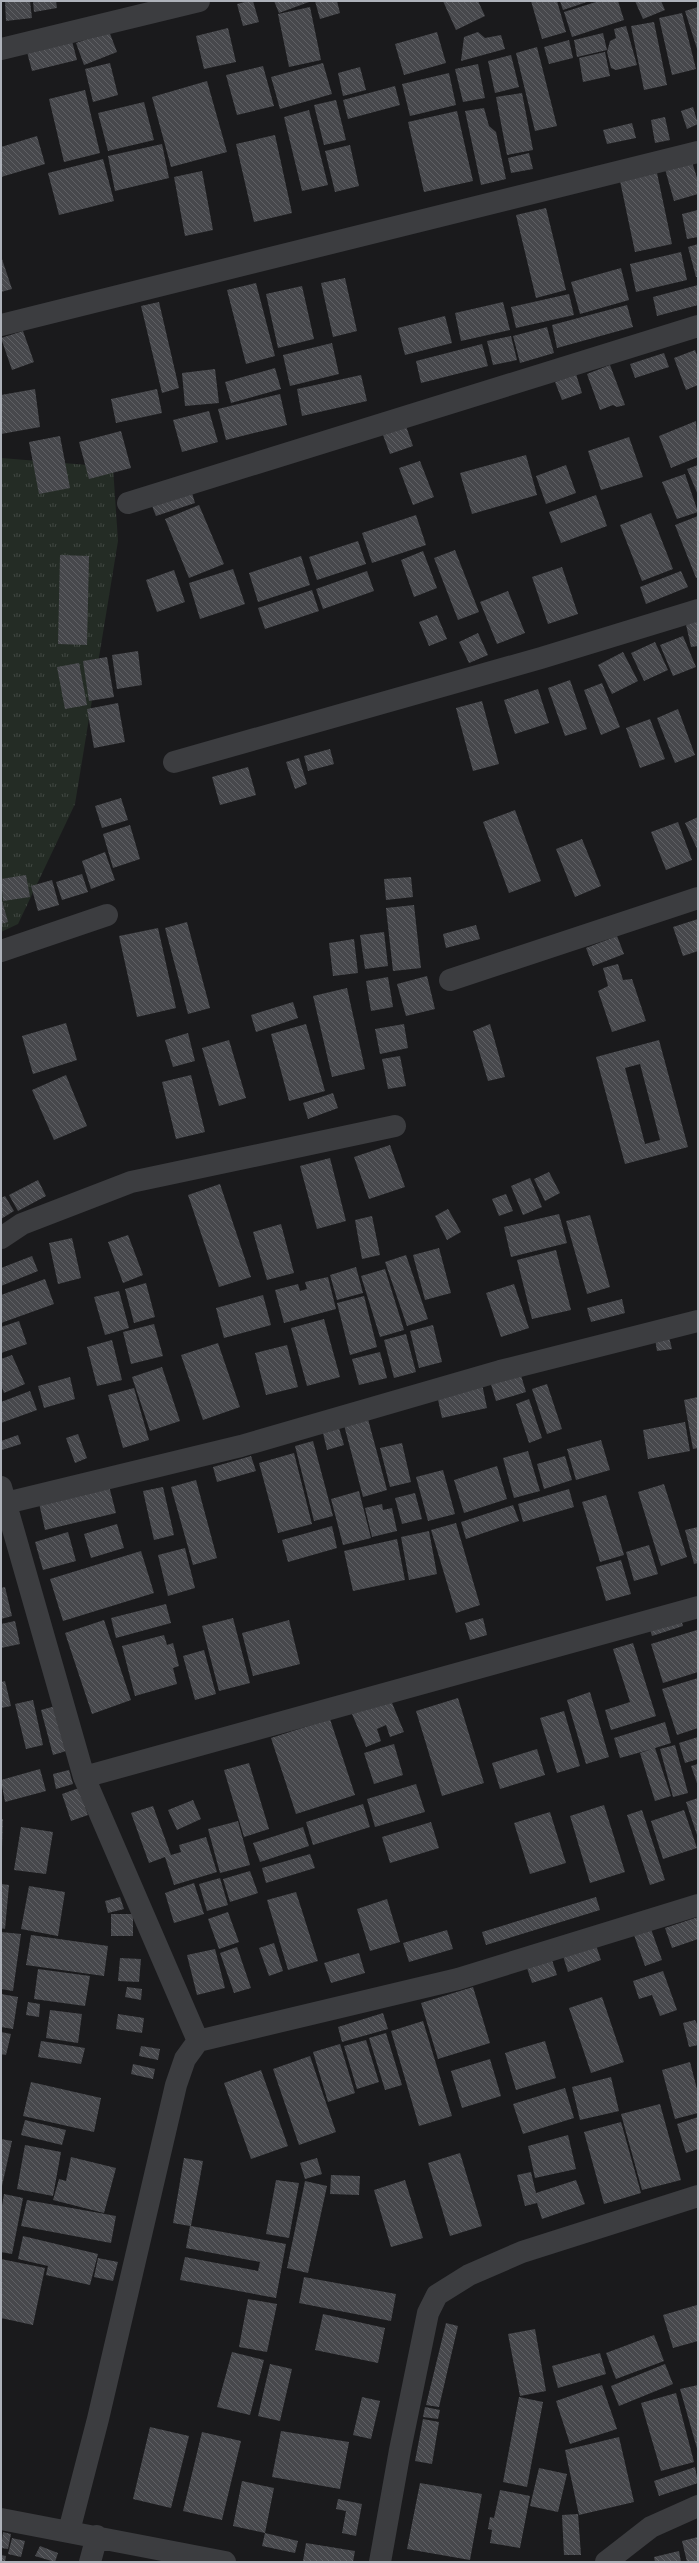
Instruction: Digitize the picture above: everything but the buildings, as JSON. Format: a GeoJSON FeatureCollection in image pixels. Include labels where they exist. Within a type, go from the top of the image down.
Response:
{"type":"FeatureCollection","features":[{"type":"Feature","properties":{"kind":"street"},"geometry":{"type":"LineString","coordinates":[[1,50],[199,1]]}},
{"type":"Feature","properties":{"kind":"street"},"geometry":{"type":"LineString","coordinates":[[1,325],[698,152]]}},
{"type":"Feature","properties":{"kind":"street"},"geometry":{"type":"LineString","coordinates":[[128,503],[698,326]]}},
{"type":"Feature","properties":{"kind":"street"},"geometry":{"type":"LineString","coordinates":[[174,762],[541,658],[698,610]]}},
{"type":"Feature","properties":{"kind":"street"},"geometry":{"type":"LineString","coordinates":[[450,980],[698,898]]}},
{"type":"Feature","properties":{"kind":"street"},"geometry":{"type":"LineString","coordinates":[[1,951],[107,914]]}},
{"type":"Feature","properties":{"kind":"street"},"geometry":{"type":"LineString","coordinates":[[1,1238],[22,1224],[132,1182],[395,1126]]}},
{"type":"Feature","properties":{"kind":"street"},"geometry":{"type":"LineString","coordinates":[[198,2041],[84,1777],[4,1495],[241,1446],[500,1371],[698,1321]]}},
{"type":"Feature","properties":{"kind":"street"},"geometry":{"type":"LineString","coordinates":[[84,1777],[698,1607]]}},
{"type":"Feature","properties":{"kind":"street"},"geometry":{"type":"LineString","coordinates":[[69,2530],[98,2419],[176,2085],[185,2059],[198,2041],[458,1979],[698,1905]]}},
{"type":"Feature","properties":{"kind":"street"},"geometry":{"type":"LineString","coordinates":[[380,2562],[400,2450],[427,2319],[437,2295],[469,2275],[522,2252],[698,2196]]}},
{"type":"Feature","properties":{"kind":"street"},"geometry":{"type":"LineString","coordinates":[[606,2562],[650,2527],[698,2506]]}},
{"type":"Feature","properties":{"kind":"street"},"geometry":{"type":"LineString","coordinates":[[1,2519],[69,2530],[225,2562]]}},
{"type":"Feature","properties":{"kind":"street"},"geometry":{"type":"LineString","coordinates":[[90,2562],[97,2536]]}},
{"type":"Feature","properties":{"kind":"green space"},"geometry":{"type":"Polygon","coordinates":[[[1,458],[113,467],[118,541],[75,804],[18,924],[1,932],[1,458]]]}}]}
